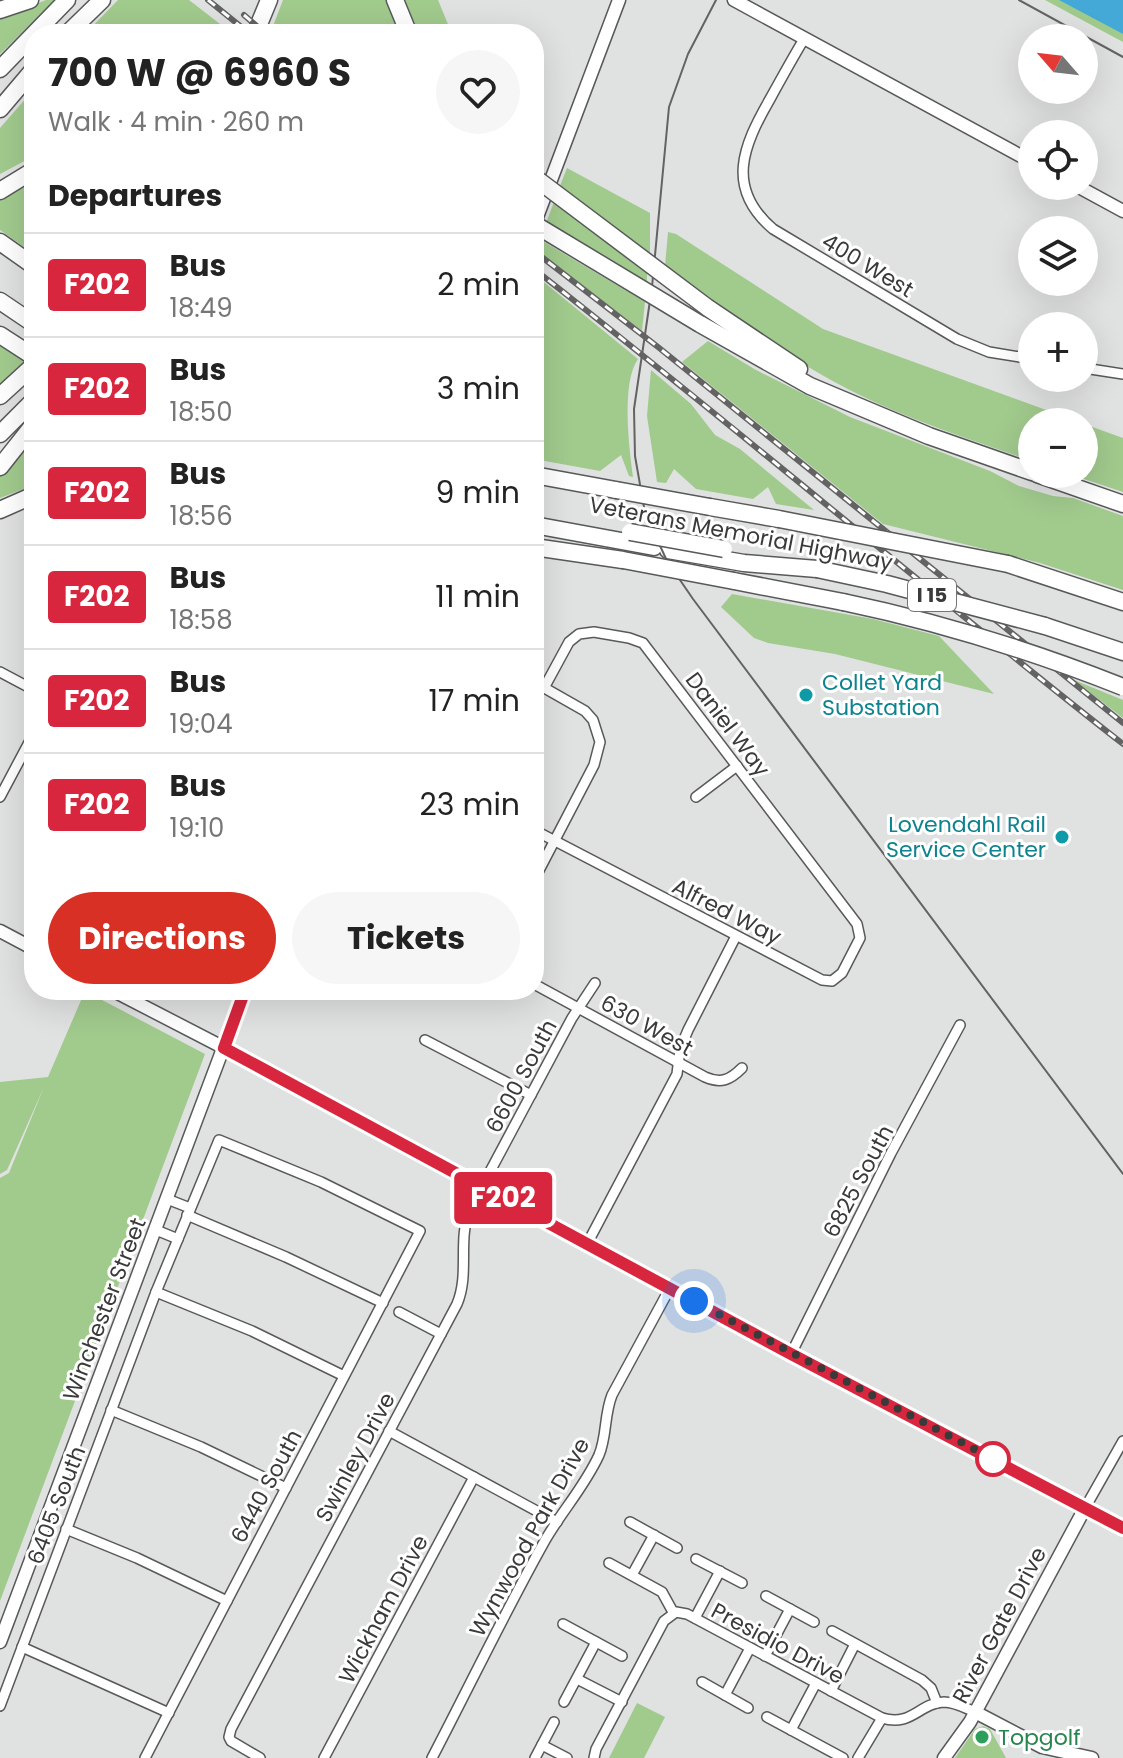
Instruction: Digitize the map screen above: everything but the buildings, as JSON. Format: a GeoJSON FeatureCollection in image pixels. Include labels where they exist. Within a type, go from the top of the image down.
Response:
{"type":"FeatureCollection","features":[{"type":"Feature","properties":{"kind":"highway"},"geometry":{"type":"LineString","coordinates":[[0,10],[30,0]]}},
{"type":"Feature","properties":{"kind":"highway"},"geometry":{"type":"LineString","coordinates":[[44,24],[67,0]]}},
{"type":"Feature","properties":{"kind":"highway"},"geometry":{"type":"LineString","coordinates":[[77,24],[102,0]]}},
{"type":"Feature","properties":{"kind":"highway"},"geometry":{"type":"LineString","coordinates":[[259,24],[269,0]]}},
{"type":"Feature","properties":{"kind":"highway"},"geometry":{"type":"LineString","coordinates":[[395,0],[405,24]]}},
{"type":"Feature","properties":{"kind":"highway"},"geometry":{"type":"LineString","coordinates":[[0,69],[24,44]]}},
{"type":"Feature","properties":{"kind":"highway"},"geometry":{"type":"LineString","coordinates":[[0,109],[24,81]]}},
{"type":"Feature","properties":{"kind":"highway"},"geometry":{"type":"LineString","coordinates":[[0,191],[24,176]]}},
{"type":"Feature","properties":{"kind":"highway"},"geometry":{"type":"LineString","coordinates":[[544,185],[708,308],[865,411]]}},
{"type":"Feature","properties":{"kind":"highway"},"geometry":{"type":"LineString","coordinates":[[544,231],[810,386],[865,411],[1018,467]]}},
{"type":"Feature","properties":{"kind":"highway"},"geometry":{"type":"LineString","coordinates":[[0,242],[24,259]]}},
{"type":"Feature","properties":{"kind":"highway"},"geometry":{"type":"LineString","coordinates":[[0,301],[24,317]]}},
{"type":"Feature","properties":{"kind":"highway"},"geometry":{"type":"LineString","coordinates":[[0,335],[24,351]]}},
{"type":"Feature","properties":{"kind":"highway"},"geometry":{"type":"LineString","coordinates":[[0,396],[24,374]]}},
{"type":"Feature","properties":{"kind":"highway"},"geometry":{"type":"LineString","coordinates":[[0,434],[24,410]]}},
{"type":"Feature","properties":{"kind":"highway"},"geometry":{"type":"LineString","coordinates":[[0,467],[24,437]]}},
{"type":"Feature","properties":{"kind":"highway","name":"Veterans Memorial Highway"},"geometry":{"type":"LineString","coordinates":[[544,477],[1008,564],[1123,602]]}},
{"type":"Feature","properties":{"kind":"highway"},"geometry":{"type":"LineString","coordinates":[[1078,488],[1123,504]]}},
{"type":"Feature","properties":{"kind":"highway"},"geometry":{"type":"LineString","coordinates":[[0,510],[24,499]]}},
{"type":"Feature","properties":{"kind":"highway","name":"Veterans Memorial Highway"},"geometry":{"type":"LineString","coordinates":[[544,516],[724,549],[887,584],[1045,626],[1123,652]]}},
{"type":"Feature","properties":{"kind":"highway"},"geometry":{"type":"LineString","coordinates":[[544,527],[744,563],[817,569]]}},
{"type":"Feature","properties":{"kind":"highway"},"geometry":{"type":"LineString","coordinates":[[544,548],[623,560],[892,612],[992,640],[1123,687]]}},
{"type":"Feature","properties":{"kind":"main road"},"geometry":{"type":"LineString","coordinates":[[544,199],[619,0]]}},
{"type":"Feature","properties":{"kind":"main road"},"geometry":{"type":"LineString","coordinates":[[734,0],[1018,154]]}},
{"type":"Feature","properties":{"kind":"main road"},"geometry":{"type":"LineString","coordinates":[[1098,197],[1123,211]]}},
{"type":"Feature","properties":{"kind":"main road"},"geometry":{"type":"LineString","coordinates":[[0,931],[24,944]]}},
{"type":"Feature","properties":{"kind":"main road"},"geometry":{"type":"LineString","coordinates":[[131,1000],[791,1354],[1123,1528]]}},
{"type":"Feature","properties":{"kind":"main road","name":"Winchester Street"},"geometry":{"type":"LineString","coordinates":[[0,1642],[241,1000]]}},
{"type":"Feature","properties":{"kind":"main road","name":"River Gate Drive"},"geometry":{"type":"LineString","coordinates":[[944,1758],[975,1712],[1085,1508]]}},
{"type":"Feature","properties":{"kind":"main road"},"geometry":{"type":"LineString","coordinates":[[975,1712],[1042,1747],[1092,1758]]}},
{"type":"Feature","properties":{"kind":"street","name":"400 West"},"geometry":{"type":"LineString","coordinates":[[804,39],[746,146],[742,168],[745,187],[762,219],[773,229],[957,339],[989,352],[1018,357]]}},
{"type":"Feature","properties":{"kind":"street"},"geometry":{"type":"LineString","coordinates":[[1098,370],[1123,374]]}},
{"type":"Feature","properties":{"kind":"street","name":"Daniel Way"},"geometry":{"type":"LineString","coordinates":[[544,688],[575,636],[590,632],[638,641],[650,651],[860,932]]}},
{"type":"Feature","properties":{"kind":"street"},"geometry":{"type":"LineString","coordinates":[[0,672],[24,685]]}},
{"type":"Feature","properties":{"kind":"street"},"geometry":{"type":"LineString","coordinates":[[544,688],[585,711],[599,733],[599,752],[544,861]]}},
{"type":"Feature","properties":{"kind":"street"},"geometry":{"type":"LineString","coordinates":[[0,797],[24,752]]}},
{"type":"Feature","properties":{"kind":"street"},"geometry":{"type":"LineString","coordinates":[[696,797],[737,766]]}},
{"type":"Feature","properties":{"kind":"street","name":"Alfred Way"},"geometry":{"type":"LineString","coordinates":[[544,835],[818,979],[829,982],[842,973],[859,941],[860,932]]}},
{"type":"Feature","properties":{"kind":"street"},"geometry":{"type":"LineString","coordinates":[[587,1244],[677,1074],[680,1049],[736,936]]}},
{"type":"Feature","properties":{"kind":"street","name":"6600 South"},"geometry":{"type":"LineString","coordinates":[[482,1187],[595,983]]}},
{"type":"Feature","properties":{"kind":"street","name":"630 West"},"geometry":{"type":"LineString","coordinates":[[544,989],[716,1081],[728,1080],[742,1068]]}},
{"type":"Feature","properties":{"kind":"street","name":"6825 South"},"geometry":{"type":"LineString","coordinates":[[791,1354],[891,1153],[960,1025]]}},
{"type":"Feature","properties":{"kind":"street"},"geometry":{"type":"LineString","coordinates":[[425,1040],[531,1095]]}},
{"type":"Feature","properties":{"kind":"street","name":"6405 South"},"geometry":{"type":"LineString","coordinates":[[0,1706],[156,1292],[219,1140],[321,1182],[420,1231]]}},
{"type":"Feature","properties":{"kind":"street","name":"Swinley Drive"},"geometry":{"type":"LineString","coordinates":[[260,1758],[239,1747],[229,1737],[233,1725],[462,1291],[465,1275],[464,1228],[482,1187]]}},
{"type":"Feature","properties":{"kind":"street"},"geometry":{"type":"LineString","coordinates":[[167,1199],[383,1303]]}},
{"type":"Feature","properties":{"kind":"street"},"geometry":{"type":"LineString","coordinates":[[156,1230],[178,1239]]}},
{"type":"Feature","properties":{"kind":"street","name":"6440 South"},"geometry":{"type":"LineString","coordinates":[[145,1758],[420,1231]]}},
{"type":"Feature","properties":{"kind":"street","name":"Wynwood Park Drive"},"geometry":{"type":"LineString","coordinates":[[432,1758],[557,1522],[578,1494],[599,1454],[612,1395],[670,1288]]}},
{"type":"Feature","properties":{"kind":"street"},"geometry":{"type":"LineString","coordinates":[[156,1292],[252,1331],[344,1376]]}},
{"type":"Feature","properties":{"kind":"street"},"geometry":{"type":"LineString","coordinates":[[399,1312],[441,1334]]}},
{"type":"Feature","properties":{"kind":"street"},"geometry":{"type":"LineString","coordinates":[[111,1410],[201,1447],[286,1488]]}},
{"type":"Feature","properties":{"kind":"street"},"geometry":{"type":"LineString","coordinates":[[389,1431],[557,1522]]}},
{"type":"Feature","properties":{"kind":"street"},"geometry":{"type":"LineString","coordinates":[[1085,1508],[1123,1441]]}},
{"type":"Feature","properties":{"kind":"street","name":"Wickham Drive"},"geometry":{"type":"LineString","coordinates":[[324,1758],[474,1477]]}},
{"type":"Feature","properties":{"kind":"street"},"geometry":{"type":"LineString","coordinates":[[630,1522],[677,1548]]}},
{"type":"Feature","properties":{"kind":"street"},"geometry":{"type":"LineString","coordinates":[[66,1529],[137,1558],[227,1601]]}},
{"type":"Feature","properties":{"kind":"street"},"geometry":{"type":"LineString","coordinates":[[632,1575],[654,1535]]}},
{"type":"Feature","properties":{"kind":"street"},"geometry":{"type":"LineString","coordinates":[[696,1559],[742,1583]]}},
{"type":"Feature","properties":{"kind":"street"},"geometry":{"type":"LineString","coordinates":[[594,1758],[664,1621],[673,1612],[665,1594],[609,1563]]}},
{"type":"Feature","properties":{"kind":"street"},"geometry":{"type":"LineString","coordinates":[[695,1618],[720,1571]]}},
{"type":"Feature","properties":{"kind":"street"},"geometry":{"type":"LineString","coordinates":[[766,1596],[814,1622]]}},
{"type":"Feature","properties":{"kind":"street"},"geometry":{"type":"LineString","coordinates":[[765,1656],[790,1609]]}},
{"type":"Feature","properties":{"kind":"street","name":"Presidio Drive"},"geometry":{"type":"LineString","coordinates":[[673,1612],[695,1618],[882,1718]]}},
{"type":"Feature","properties":{"kind":"street"},"geometry":{"type":"LineString","coordinates":[[563,1624],[622,1656]]}},
{"type":"Feature","properties":{"kind":"street"},"geometry":{"type":"LineString","coordinates":[[832,1631],[922,1680],[931,1688],[937,1703]]}},
{"type":"Feature","properties":{"kind":"street"},"geometry":{"type":"LineString","coordinates":[[564,1702],[596,1642]]}},
{"type":"Feature","properties":{"kind":"street"},"geometry":{"type":"LineString","coordinates":[[831,1691],[855,1644]]}},
{"type":"Feature","properties":{"kind":"street"},"geometry":{"type":"LineString","coordinates":[[22,1647],[169,1713]]}},
{"type":"Feature","properties":{"kind":"street"},"geometry":{"type":"LineString","coordinates":[[725,1695],[750,1648]]}},
{"type":"Feature","properties":{"kind":"street"},"geometry":{"type":"LineString","coordinates":[[577,1679],[622,1702]]}},
{"type":"Feature","properties":{"kind":"street"},"geometry":{"type":"LineString","coordinates":[[702,1682],[748,1708]]}},
{"type":"Feature","properties":{"kind":"street"},"geometry":{"type":"LineString","coordinates":[[791,1730],[816,1683]]}},
{"type":"Feature","properties":{"kind":"street"},"geometry":{"type":"LineString","coordinates":[[858,1758],[882,1718],[905,1719],[937,1703],[955,1704],[975,1712]]}},
{"type":"Feature","properties":{"kind":"street"},"geometry":{"type":"LineString","coordinates":[[767,1717],[843,1758]]}},
{"type":"Feature","properties":{"kind":"street"},"geometry":{"type":"LineString","coordinates":[[535,1758],[554,1722]]}},
{"type":"Feature","properties":{"kind":"street"},"geometry":{"type":"LineString","coordinates":[[542,1745],[567,1758]]}},
{"type":"Feature","properties":{"kind":"green space"},"geometry":{"type":"Polygon","coordinates":[[[46,0],[55,0],[31,24],[24,24],[24,30],[0,54],[0,18],[46,0]]]}},
{"type":"Feature","properties":{"kind":"green space"},"geometry":{"type":"Polygon","coordinates":[[[118,0],[189,0],[220,24],[95,24],[118,0]]]}},
{"type":"Feature","properties":{"kind":"green space"},"geometry":{"type":"Polygon","coordinates":[[[283,0],[386,0],[395,24],[274,24],[283,0]]]}},
{"type":"Feature","properties":{"kind":"green space"},"geometry":{"type":"Polygon","coordinates":[[[405,0],[438,0],[448,24],[415,24],[405,0]]]}},
{"type":"Feature","properties":{"kind":"green space"},"geometry":{"type":"Polygon","coordinates":[[[1045,0],[1123,0],[1123,42],[1098,29],[1098,24],[1090,24],[1045,0]]]}},
{"type":"Feature","properties":{"kind":"green space"},"geometry":{"type":"Polygon","coordinates":[[[24,100],[24,161],[0,174],[0,128],[24,100]]]}},
{"type":"Feature","properties":{"kind":"green space"},"geometry":{"type":"Polygon","coordinates":[[[567,168],[650,213],[650,253],[560,186],[567,168]]]}},
{"type":"Feature","properties":{"kind":"green space"},"geometry":{"type":"Polygon","coordinates":[[[24,181],[24,247],[0,230],[0,194],[24,181]]]}},
{"type":"Feature","properties":{"kind":"green space"},"geometry":{"type":"Polygon","coordinates":[[[554,202],[647,273],[647,283],[546,223],[554,202]]]}},
{"type":"Feature","properties":{"kind":"green space"},"geometry":{"type":"Polygon","coordinates":[[[668,232],[676,234],[823,329],[1040,408],[1018,408],[1018,456],[925,423],[822,375],[742,323],[665,266],[668,232]]]}},
{"type":"Feature","properties":{"kind":"green space"},"geometry":{"type":"Polygon","coordinates":[[[544,242],[645,302],[642,331],[544,256],[544,242]]]}},
{"type":"Feature","properties":{"kind":"green space"},"geometry":{"type":"Polygon","coordinates":[[[544,282],[638,359],[629,383],[628,399],[633,477],[629,476],[621,455],[600,471],[544,461],[544,282]]]}},
{"type":"Feature","properties":{"kind":"green space"},"geometry":{"type":"Polygon","coordinates":[[[708,341],[756,370],[850,417],[990,471],[1018,488],[1073,498],[1123,516],[1123,590],[1040,563],[883,524],[682,362],[708,341]]]}},
{"type":"Feature","properties":{"kind":"green space"},"geometry":{"type":"Polygon","coordinates":[[[0,345],[24,360],[24,367],[0,388],[0,345]]]}},
{"type":"Feature","properties":{"kind":"green space"},"geometry":{"type":"Polygon","coordinates":[[[651,370],[691,404],[715,435],[740,449],[814,510],[776,504],[768,487],[753,499],[696,489],[674,469],[666,483],[657,482],[647,416],[651,370]]]}},
{"type":"Feature","properties":{"kind":"green space"},"geometry":{"type":"Polygon","coordinates":[[[1098,429],[1123,438],[1123,492],[1098,484],[1098,429]]]}},
{"type":"Feature","properties":{"kind":"green space"},"geometry":{"type":"Polygon","coordinates":[[[24,447],[24,489],[0,498],[0,476],[24,447]]]}},
{"type":"Feature","properties":{"kind":"green space"},"geometry":{"type":"Polygon","coordinates":[[[732,594],[873,619],[939,636],[994,694],[835,654],[754,638],[721,607],[732,594]]]}},
{"type":"Feature","properties":{"kind":"green space"},"geometry":{"type":"Polygon","coordinates":[[[1074,680],[1123,700],[1123,718],[1074,680]]]}},
{"type":"Feature","properties":{"kind":"green space"},"geometry":{"type":"Polygon","coordinates":[[[81,1000],[102,1000],[205,1054],[0,1601],[0,1178],[9,1173],[44,1087],[7,1170],[0,1174],[0,1082],[48,1077],[81,1000]]]}},
{"type":"Feature","properties":{"kind":"green space"},"geometry":{"type":"Polygon","coordinates":[[[637,1703],[665,1717],[644,1758],[609,1758],[637,1703]]]}},
{"type":"Feature","properties":{"kind":"green space","name":"Topgolf"},"geometry":{"type":"Polygon","coordinates":[[[983,1726],[990,1729],[1006,1758],[955,1758],[975,1729],[983,1726]]]}},
{"type":"Feature","properties":{"kind":"water"},"geometry":{"type":"Polygon","coordinates":[[[1059,0],[1123,0],[1123,34],[1059,0]]]}},
{"type":"Feature","properties":{"kind":"tram line"},"geometry":{"type":"LineString","coordinates":[[716,0],[688,54],[669,107],[652,287],[634,409],[635,456],[645,513],[667,561],[693,599],[1123,1174]]}},
{"type":"Feature","properties":{"kind":"tram line"},"geometry":{"type":"LineString","coordinates":[[1019,0],[1123,57]]}},
{"type":"Feature","properties":{"kind":"railway"},"geometry":{"type":"LineString","coordinates":[[208,0],[238,24]]}},
{"type":"Feature","properties":{"kind":"railway"},"geometry":{"type":"LineString","coordinates":[[244,15],[254,24]]}},
{"type":"Feature","properties":{"kind":"railway"},"geometry":{"type":"LineString","coordinates":[[544,259],[658,347],[1123,723]]}},
{"type":"Feature","properties":{"kind":"railway"},"geometry":{"type":"LineString","coordinates":[[544,277],[1123,744]]}},
{"type":"Feature","properties":{"kind":"bus line","name":"F202"},"geometry":{"type":"LineString","coordinates":[[241,1000],[224,1048],[791,1354],[1123,1528]]}},
{"type":"Feature","properties":{"kind":"place","name":"Collet Yard Substation"},"geometry":{"type":"Point","coordinates":[806,695]}},
{"type":"Feature","properties":{"kind":"place","name":"Lovendahl Rail Service Center"},"geometry":{"type":"Point","coordinates":[1062,837]}},
{"type":"Feature","properties":{"kind":"place","name":"Topgolf"},"geometry":{"type":"Point","coordinates":[982,1737]}},
{"type":"Feature","properties":{"kind":"route"},"geometry":{"type":"LineString","coordinates":[[694,1301],[993,1459]]}}]}
